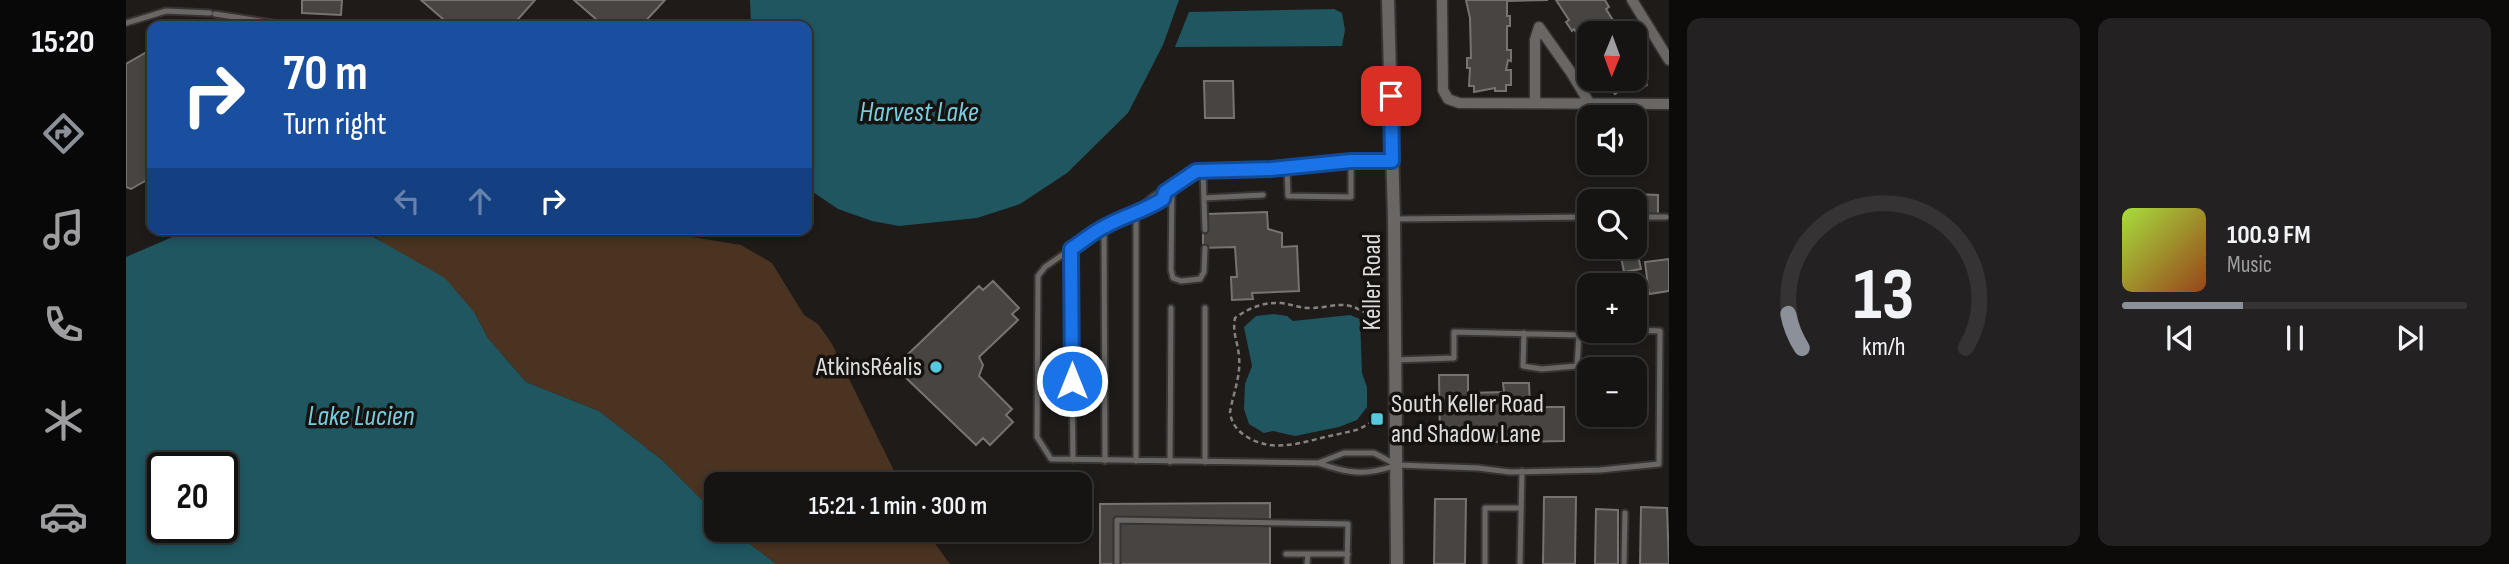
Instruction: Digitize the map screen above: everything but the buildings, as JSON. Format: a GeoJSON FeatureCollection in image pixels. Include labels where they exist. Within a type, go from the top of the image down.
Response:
{"type":"FeatureCollection","features":[{"type":"Feature","properties":{"kind":"street","name":"Keller Road"},"geometry":{"type":"LineString","coordinates":[[1388,0],[1394,219],[1397,564]]}},
{"type":"Feature","properties":{"kind":"street"},"geometry":{"type":"LineString","coordinates":[[1442,0],[1443,90],[1448,99],[1458,103],[1669,104]]}},
{"type":"Feature","properties":{"kind":"street"},"geometry":{"type":"LineString","coordinates":[[1632,0],[1669,60]]}},
{"type":"Feature","properties":{"kind":"street"},"geometry":{"type":"LineString","coordinates":[[1535,103],[1535,40],[1539,27],[1590,104]]}},
{"type":"Feature","properties":{"kind":"lane"},"geometry":{"type":"LineString","coordinates":[[126,23],[166,11],[259,21]]}},
{"type":"Feature","properties":{"kind":"lane"},"geometry":{"type":"LineString","coordinates":[[1392,161],[1351,161],[1190,174],[1145,202],[1143,208],[1104,226],[1045,267],[1038,276],[1037,437],[1051,459],[1318,463],[1345,472],[1375,473],[1397,465],[1522,471],[1600,470],[1669,465]]}},
{"type":"Feature","properties":{"kind":"lane"},"geometry":{"type":"LineString","coordinates":[[1287,167],[1288,195],[1350,197],[1351,161]]}},
{"type":"Feature","properties":{"kind":"lane"},"geometry":{"type":"LineString","coordinates":[[1203,171],[1205,230]]}},
{"type":"Feature","properties":{"kind":"lane"},"geometry":{"type":"LineString","coordinates":[[1172,187],[1173,278],[1181,281],[1200,279],[1204,272],[1205,248]]}},
{"type":"Feature","properties":{"kind":"lane"},"geometry":{"type":"LineString","coordinates":[[1204,198],[1263,195]]}},
{"type":"Feature","properties":{"kind":"lane"},"geometry":{"type":"LineString","coordinates":[[1136,212],[1136,461]]}},
{"type":"Feature","properties":{"kind":"lane"},"geometry":{"type":"LineString","coordinates":[[1647,217],[1666,217]]}},
{"type":"Feature","properties":{"kind":"lane"},"geometry":{"type":"LineString","coordinates":[[1394,219],[1577,218]]}},
{"type":"Feature","properties":{"kind":"lane"},"geometry":{"type":"LineString","coordinates":[[1104,226],[1105,461]]}},
{"type":"Feature","properties":{"kind":"lane"},"geometry":{"type":"LineString","coordinates":[[1071,249],[1073,460]]}},
{"type":"Feature","properties":{"kind":"lane"},"geometry":{"type":"LineString","coordinates":[[1170,462],[1171,308]]}},
{"type":"Feature","properties":{"kind":"lane"},"geometry":{"type":"LineString","coordinates":[[1205,308],[1205,463]]}},
{"type":"Feature","properties":{"kind":"lane"},"geometry":{"type":"LineString","coordinates":[[1647,330],[1669,331]]}},
{"type":"Feature","properties":{"kind":"lane"},"geometry":{"type":"LineString","coordinates":[[1659,464],[1660,331]]}},
{"type":"Feature","properties":{"kind":"lane"},"geometry":{"type":"LineString","coordinates":[[1395,360],[1454,358],[1454,332],[1577,335]]}},
{"type":"Feature","properties":{"kind":"lane"},"geometry":{"type":"LineString","coordinates":[[1524,333],[1523,366],[1542,369],[1577,366],[1578,343]]}},
{"type":"Feature","properties":{"kind":"lane"},"geometry":{"type":"LineString","coordinates":[[1318,463],[1344,453],[1374,453],[1397,465]]}},
{"type":"Feature","properties":{"kind":"lane"},"geometry":{"type":"LineString","coordinates":[[1520,564],[1522,471]]}},
{"type":"Feature","properties":{"kind":"lane"},"geometry":{"type":"LineString","coordinates":[[1485,564],[1485,508],[1521,508]]}},
{"type":"Feature","properties":{"kind":"lane"},"geometry":{"type":"LineString","coordinates":[[1624,564],[1625,513]]}},
{"type":"Feature","properties":{"kind":"lane"},"geometry":{"type":"LineString","coordinates":[[1116,564],[1117,520],[1348,524],[1347,564]]}},
{"type":"Feature","properties":{"kind":"lane"},"geometry":{"type":"LineString","coordinates":[[1286,554],[1348,554]]}},
{"type":"Feature","properties":{"kind":"lane"},"geometry":{"type":"LineString","coordinates":[[1307,564],[1308,554]]}},
{"type":"Feature","properties":{"kind":"path"},"geometry":{"type":"LineString","coordinates":[[1367,314],[1354,305],[1310,308],[1282,303],[1249,308],[1235,318],[1233,332],[1239,356],[1230,412],[1237,429],[1246,436],[1282,447],[1354,432],[1369,423]]}},
{"type":"Feature","properties":{"kind":"shaded area"},"geometry":{"type":"Polygon","coordinates":[[[373,235],[679,235],[741,245],[772,263],[804,315],[818,324],[832,344],[895,472],[704,472],[704,502],[662,460],[599,411],[526,382],[488,338],[474,312],[373,235]]]}},
{"type":"Feature","properties":{"kind":"shaded area"},"geometry":{"type":"Polygon","coordinates":[[[748,542],[934,542],[950,564],[776,564],[748,542]]]}},
{"type":"Feature","properties":{"kind":"water","name":"Harvest Lake"},"geometry":{"type":"Polygon","coordinates":[[[750,0],[1179,0],[1163,45],[1128,113],[1067,173],[1020,204],[977,218],[899,226],[872,221],[838,209],[812,191],[812,21],[751,21],[750,0]]]}},
{"type":"Feature","properties":{"kind":"water"},"geometry":{"type":"Polygon","coordinates":[[[1334,9],[1342,13],[1345,30],[1342,46],[1175,47],[1189,12],[1334,9]]]}},
{"type":"Feature","properties":{"kind":"water","name":"Lake Lucien"},"geometry":{"type":"Polygon","coordinates":[[[177,235],[371,235],[445,278],[474,312],[488,338],[526,382],[599,411],[662,460],[704,502],[704,542],[748,542],[776,564],[126,564],[126,257],[177,235]]]}},
{"type":"Feature","properties":{"kind":"water"},"geometry":{"type":"Polygon","coordinates":[[[1350,315],[1360,319],[1362,373],[1367,387],[1367,407],[1357,420],[1339,427],[1295,436],[1273,431],[1264,433],[1249,424],[1244,409],[1245,384],[1252,366],[1244,327],[1256,316],[1287,316],[1293,321],[1350,315]]]}},
{"type":"Feature","properties":{"kind":"place","name":"AtkinsRéalis"},"geometry":{"type":"Point","coordinates":[936,367]}},
{"type":"Feature","properties":{"kind":"place","name":"South Keller Road and Shadow Lane"},"geometry":{"type":"Point","coordinates":[1377,419]}},
{"type":"Feature","properties":{"kind":"route"},"geometry":{"type":"LineString","coordinates":[[1072,381],[1071,249],[1104,226],[1163,199],[1165,192],[1196,171],[1392,161],[1391,96]]}}]}
